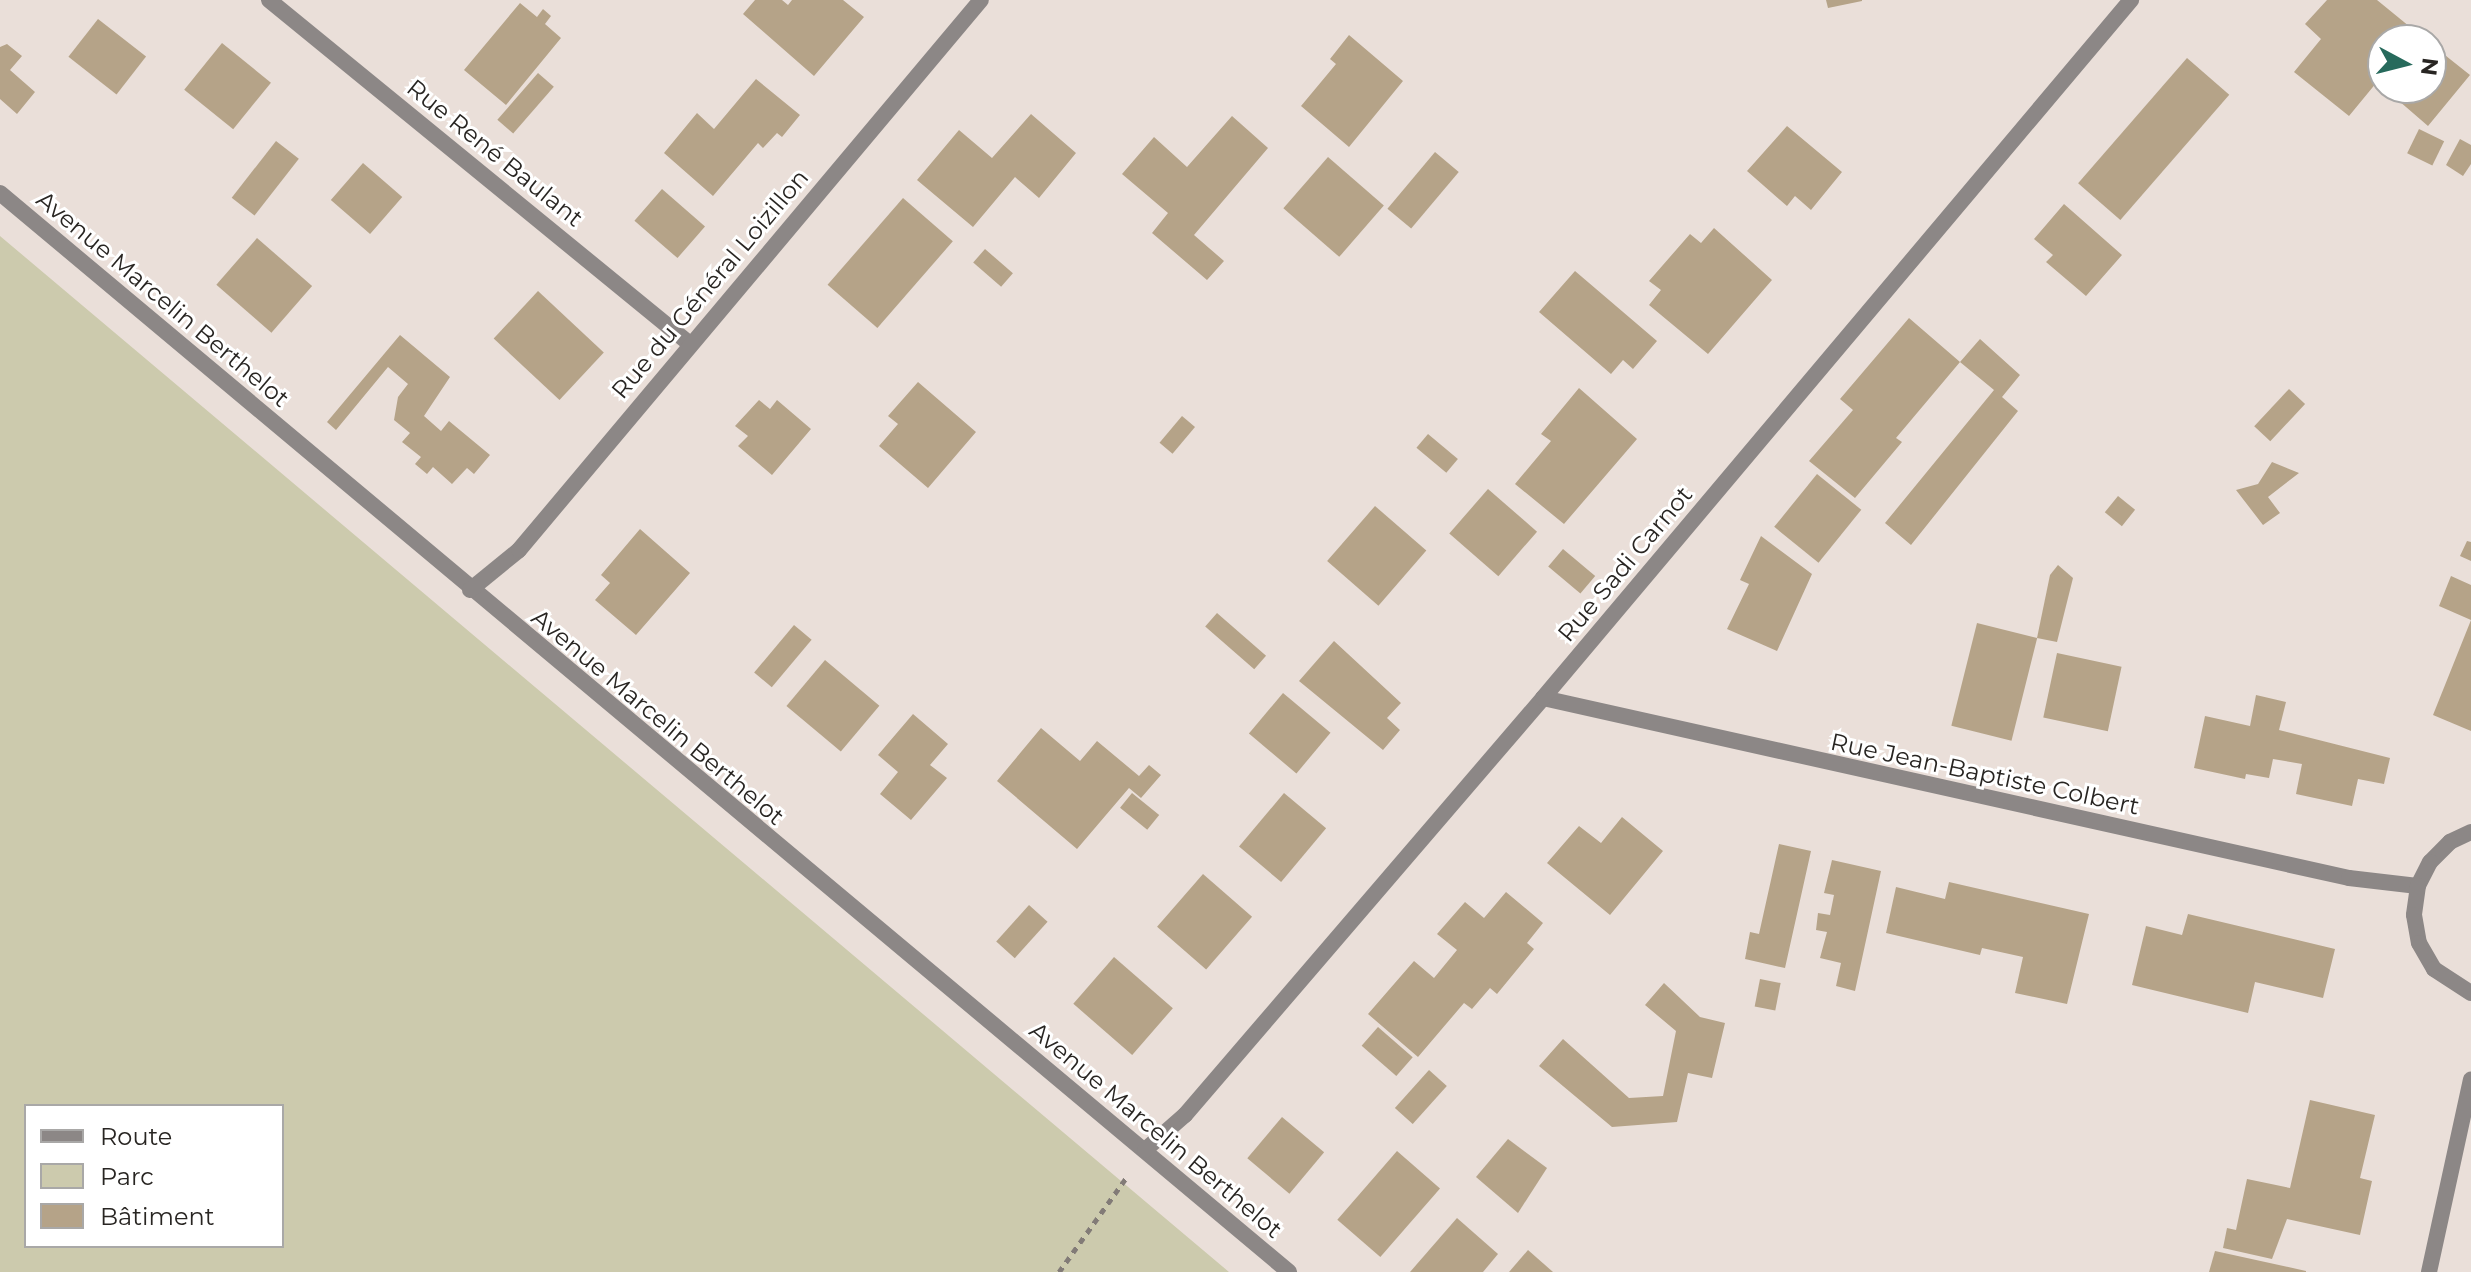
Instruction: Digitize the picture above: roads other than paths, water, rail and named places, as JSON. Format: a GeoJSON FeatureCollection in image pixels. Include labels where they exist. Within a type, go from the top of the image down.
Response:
{"type":"FeatureCollection","features":[{"type":"Feature","properties":{"kind":"street","name":"Rue René Baulant"},"geometry":{"type":"LineString","coordinates":[[269,0],[690,344]]}},
{"type":"Feature","properties":{"kind":"street","name":"Rue du Général Loizillon"},"geometry":{"type":"LineString","coordinates":[[470,590],[519,550],[981,0]]}},
{"type":"Feature","properties":{"kind":"street","name":"Rue Sadi Carnot"},"geometry":{"type":"LineString","coordinates":[[1145,1150],[1185,1115],[1543,698],[2131,0]]}},
{"type":"Feature","properties":{"kind":"street","name":"Avenue Marcelin Berthelot"},"geometry":{"type":"LineString","coordinates":[[0,193],[470,590],[1289,1272]]}},
{"type":"Feature","properties":{"kind":"street","name":"Rue Jean-Baptiste Colbert"},"geometry":{"type":"LineString","coordinates":[[1543,698],[2334,875],[2418,886]]}},
{"type":"Feature","properties":{"kind":"street"},"geometry":{"type":"LineString","coordinates":[[2471,832],[2450,842],[2430,862],[2418,886],[2414,915],[2419,943],[2434,969],[2471,993]]}},
{"type":"Feature","properties":{"kind":"street"},"geometry":{"type":"LineString","coordinates":[[2429,1272],[2471,1080]]}}]}
